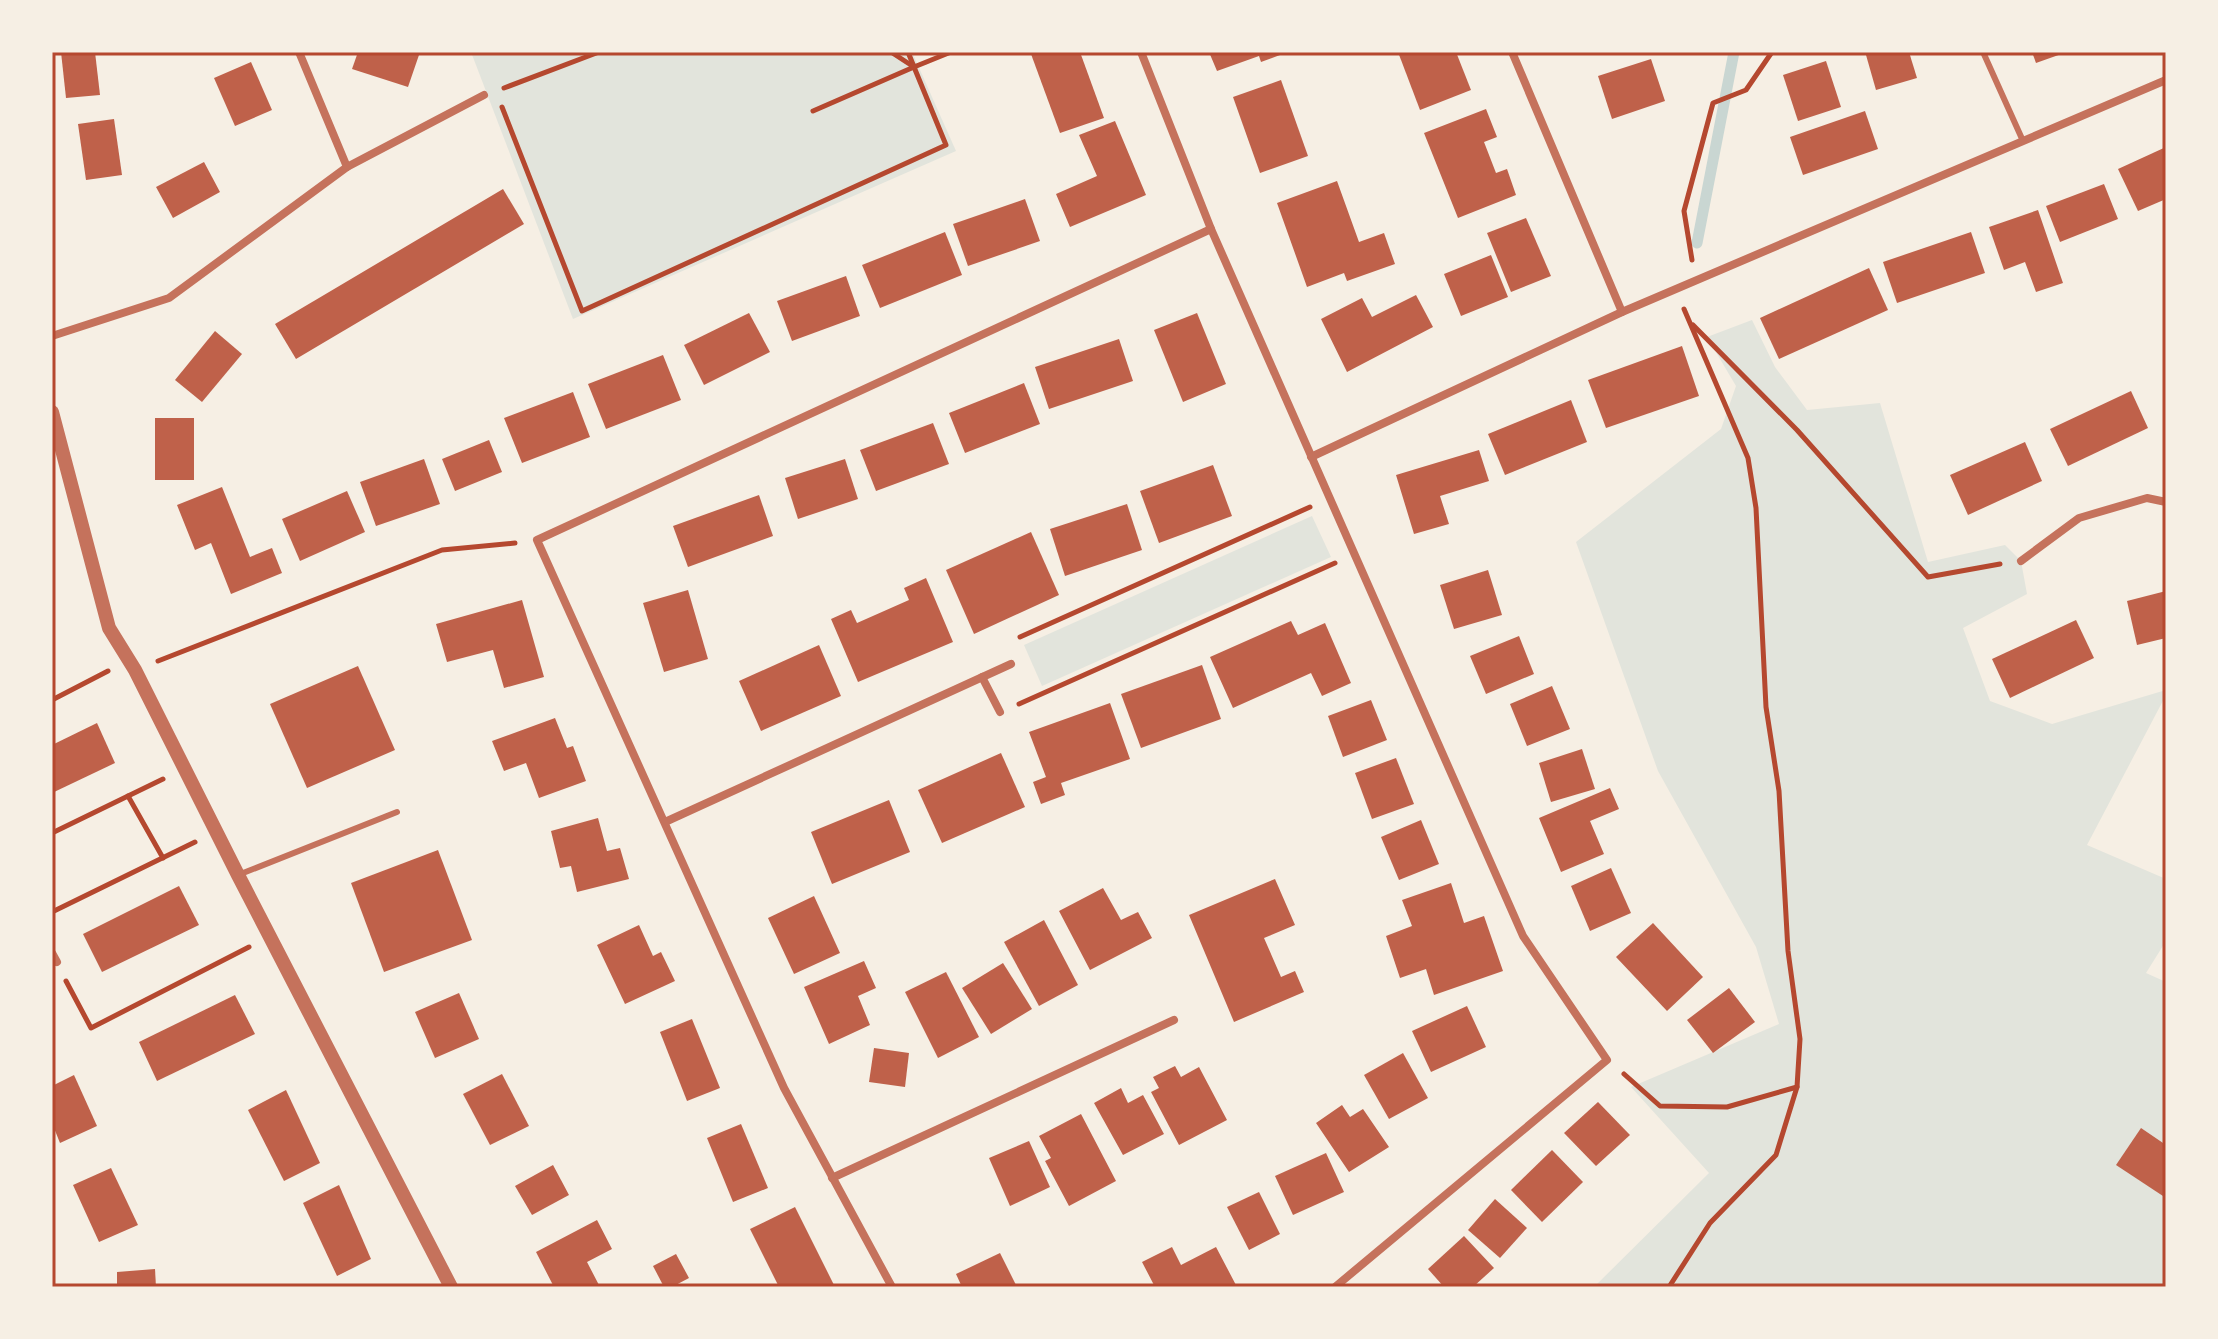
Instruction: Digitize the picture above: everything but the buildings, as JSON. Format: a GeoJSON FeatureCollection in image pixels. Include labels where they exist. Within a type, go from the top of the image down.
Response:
{"type":"FeatureCollection","features":[{"type":"Feature","properties":{"kind":"street"},"geometry":{"type":"LineString","coordinates":[[299,52],[347,167]]}},
{"type":"Feature","properties":{"kind":"street"},"geometry":{"type":"LineString","coordinates":[[1141,52],[1211,229],[1523,936],[1607,1060],[1335,1287]]}},
{"type":"Feature","properties":{"kind":"street"},"geometry":{"type":"LineString","coordinates":[[1512,52],[1622,312]]}},
{"type":"Feature","properties":{"kind":"street"},"geometry":{"type":"LineString","coordinates":[[1311,457],[1622,312],[2166,80]]}},
{"type":"Feature","properties":{"kind":"street"},"geometry":{"type":"LineString","coordinates":[[52,336],[169,298],[347,167],[484,95]]}},
{"type":"Feature","properties":{"kind":"street"},"geometry":{"type":"LineString","coordinates":[[892,1287],[784,1088],[537,540],[1211,229]]}},
{"type":"Feature","properties":{"kind":"street"},"geometry":{"type":"LineString","coordinates":[[52,412],[109,628],[135,670],[451,1287]]}},
{"type":"Feature","properties":{"kind":"street"},"geometry":{"type":"LineString","coordinates":[[2021,561],[2079,518],[2147,498],[2166,502]]}},
{"type":"Feature","properties":{"kind":"street"},"geometry":{"type":"LineString","coordinates":[[665,822],[1011,664]]}},
{"type":"Feature","properties":{"kind":"street"},"geometry":{"type":"LineString","coordinates":[[982,677],[1000,712]]}},
{"type":"Feature","properties":{"kind":"street"},"geometry":{"type":"LineString","coordinates":[[832,1178],[1174,1020]]}},
{"type":"Feature","properties":{"kind":"lane"},"geometry":{"type":"LineString","coordinates":[[1983,52],[2023,141]]}},
{"type":"Feature","properties":{"kind":"lane"},"geometry":{"type":"LineString","coordinates":[[238,875],[397,812]]}},
{"type":"Feature","properties":{"kind":"path"},"geometry":{"type":"LineString","coordinates":[[484,95],[599,52]]}},
{"type":"Feature","properties":{"kind":"path"},"geometry":{"type":"LineString","coordinates":[[891,52],[914,67]]}},
{"type":"Feature","properties":{"kind":"path"},"geometry":{"type":"LineString","coordinates":[[496,91],[582,311],[946,145],[908,52]]}},
{"type":"Feature","properties":{"kind":"path"},"geometry":{"type":"LineString","coordinates":[[813,111],[951,52]]}},
{"type":"Feature","properties":{"kind":"path"},"geometry":{"type":"LineString","coordinates":[[1696,281],[1684,211],[1713,103],[1746,90],[1772,52]]}},
{"type":"Feature","properties":{"kind":"path"},"geometry":{"type":"LineString","coordinates":[[1669,1287],[1710,1223],[1776,1155],[1797,1087],[1800,1039],[1788,951],[1779,791],[1766,707],[1756,508],[1748,458],[1675,289]]}},
{"type":"Feature","properties":{"kind":"path"},"geometry":{"type":"LineString","coordinates":[[1689,321],[1797,430],[1928,577],[2021,561]]}},
{"type":"Feature","properties":{"kind":"path"},"geometry":{"type":"LineString","coordinates":[[1020,637],[1330,498]]}},
{"type":"Feature","properties":{"kind":"path"},"geometry":{"type":"LineString","coordinates":[[135,670],[442,550],[537,540]]}},
{"type":"Feature","properties":{"kind":"path"},"geometry":{"type":"LineString","coordinates":[[1000,712],[1355,554]]}},
{"type":"Feature","properties":{"kind":"path"},"geometry":{"type":"LineString","coordinates":[[52,700],[85,682]]}},
{"type":"Feature","properties":{"kind":"path"},"geometry":{"type":"LineString","coordinates":[[52,833],[184,769]]}},
{"type":"Feature","properties":{"kind":"path"},"geometry":{"type":"LineString","coordinates":[[128,796],[163,858]]}},
{"type":"Feature","properties":{"kind":"path"},"geometry":{"type":"LineString","coordinates":[[52,912],[216,831]]}},
{"type":"Feature","properties":{"kind":"path"},"geometry":{"type":"LineString","coordinates":[[54,958],[91,1028],[270,937]]}},
{"type":"Feature","properties":{"kind":"path"},"geometry":{"type":"LineString","coordinates":[[1607,1060],[1660,1106],[1727,1107],[1797,1087]]}},
{"type":"Feature","properties":{"kind":"shaded area"},"geometry":{"type":"Polygon","coordinates":[[[471,52],[912,52],[956,151],[573,319],[471,52]]]}},
{"type":"Feature","properties":{"kind":"shaded area"},"geometry":{"type":"Polygon","coordinates":[[[1752,320],[1775,367],[1807,410],[1880,403],[1928,562],[2005,545],[2021,561],[2027,594],[1963,628],[1990,701],[2052,724],[2166,690],[2087,845],[2166,879],[2166,941],[2146,973],[2166,982],[2166,1287],[1594,1287],[1709,1173],[1631,1087],[1779,1024],[1756,947],[1658,771],[1576,542],[1721,429],[1736,386],[1707,337],[1752,320]]]}},
{"type":"Feature","properties":{"kind":"shaded area"},"geometry":{"type":"Polygon","coordinates":[[[1312,516],[1331,557],[1042,686],[1024,645],[1312,516]]]}},
{"type":"Feature","properties":{"kind":"waterway"},"geometry":{"type":"LineString","coordinates":[[1697,243],[1734,52]]}}]}
